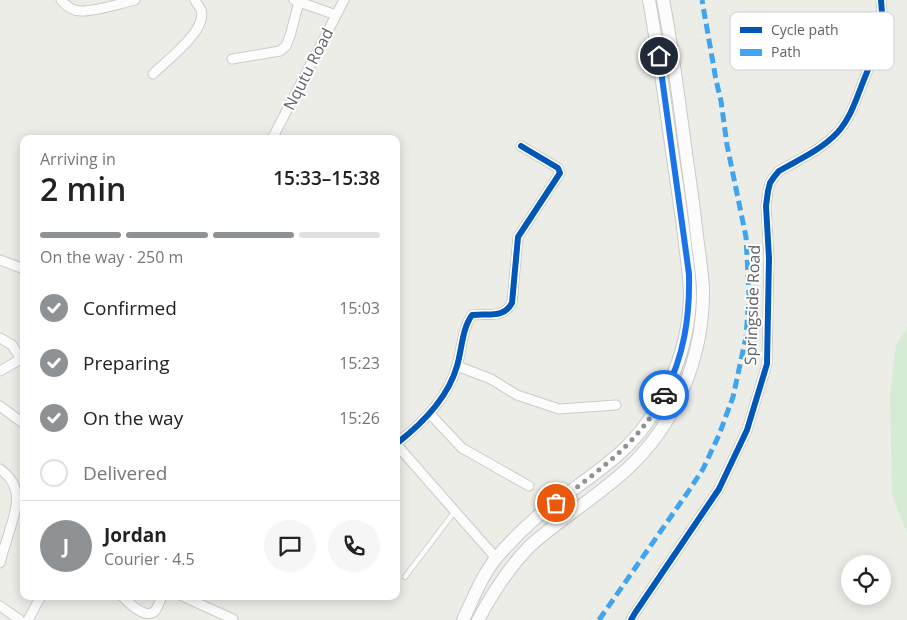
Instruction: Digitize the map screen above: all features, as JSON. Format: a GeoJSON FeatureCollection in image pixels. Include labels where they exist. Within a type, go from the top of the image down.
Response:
{"type":"FeatureCollection","features":[{"type":"Feature","properties":{"kind":"main road"},"geometry":{"type":"LineString","coordinates":[[463,620],[482,580],[496,558],[518,534],[623,450],[639,432],[660,402],[681,350],[689,311],[689,274],[662,75],[649,0]]}},
{"type":"Feature","properties":{"kind":"main road"},"geometry":{"type":"LineString","coordinates":[[478,620],[511,568],[529,548],[545,533],[625,471],[647,447],[675,406],[691,368],[701,325],[702,277],[692,195],[663,0]]}},
{"type":"Feature","properties":{"kind":"street"},"geometry":{"type":"LineString","coordinates":[[61,0],[71,9],[80,11],[135,0]]}},
{"type":"Feature","properties":{"kind":"street"},"geometry":{"type":"LineString","coordinates":[[153,74],[186,44],[202,20],[201,10],[194,0]]}},
{"type":"Feature","properties":{"kind":"street","name":"Nqutu Road"},"geometry":{"type":"LineString","coordinates":[[274,135],[344,0]]}},
{"type":"Feature","properties":{"kind":"street"},"geometry":{"type":"LineString","coordinates":[[232,59],[280,50],[286,46],[290,36],[296,1],[336,15]]}},
{"type":"Feature","properties":{"kind":"street","name":"Springside Road"},"geometry":{"type":"LineString","coordinates":[[631,620],[719,490],[747,430],[767,364],[769,258],[766,206],[768,191],[774,177],[779,171],[818,148],[838,132],[849,116],[868,70]]}},
{"type":"Feature","properties":{"kind":"street"},"geometry":{"type":"LineString","coordinates":[[400,441],[430,414],[450,385],[457,366],[468,321],[472,315],[502,314],[512,302],[518,237],[560,173],[558,168],[521,146]]}},
{"type":"Feature","properties":{"kind":"street"},"geometry":{"type":"LineString","coordinates":[[0,260],[20,268]]}},
{"type":"Feature","properties":{"kind":"street"},"geometry":{"type":"LineString","coordinates":[[0,338],[12,345],[20,356]]}},
{"type":"Feature","properties":{"kind":"street"},"geometry":{"type":"LineString","coordinates":[[0,371],[20,360]]}},
{"type":"Feature","properties":{"kind":"street"},"geometry":{"type":"LineString","coordinates":[[457,366],[491,380],[517,395],[558,409],[616,405]]}},
{"type":"Feature","properties":{"kind":"street"},"geometry":{"type":"LineString","coordinates":[[0,406],[20,421]]}},
{"type":"Feature","properties":{"kind":"street"},"geometry":{"type":"LineString","coordinates":[[430,414],[462,448],[529,486]]}},
{"type":"Feature","properties":{"kind":"street"},"geometry":{"type":"LineString","coordinates":[[400,449],[496,558]]}},
{"type":"Feature","properties":{"kind":"street"},"geometry":{"type":"LineString","coordinates":[[0,469],[14,485],[17,505],[0,563]]}},
{"type":"Feature","properties":{"kind":"street"},"geometry":{"type":"LineString","coordinates":[[28,620],[39,600]]}},
{"type":"Feature","properties":{"kind":"street"},"geometry":{"type":"LineString","coordinates":[[126,600],[139,612],[147,615],[155,611],[160,600]]}},
{"type":"Feature","properties":{"kind":"street"},"geometry":{"type":"LineString","coordinates":[[191,600],[233,619]]}},
{"type":"Feature","properties":{"kind":"street"},"geometry":{"type":"LineString","coordinates":[[0,606],[17,618]]}},
{"type":"Feature","properties":{"kind":"lane"},"geometry":{"type":"LineString","coordinates":[[405,577],[455,511]]}},
{"type":"Feature","properties":{"kind":"green space"},"geometry":{"type":"Polygon","coordinates":[[[907,326],[907,533],[892,494],[890,395],[896,345],[907,326]]]}},
{"type":"Feature","properties":{"kind":"railway"},"geometry":{"type":"LineString","coordinates":[[592,620],[672,504],[694,468],[714,430],[726,395],[738,345],[742,277],[737,228],[695,0]]}},
{"type":"Feature","properties":{"kind":"marked path"},"geometry":{"type":"LineString","coordinates":[[599,620],[703,469],[719,435],[733,397],[746,337],[749,295],[746,237],[727,145],[721,101],[702,0]]}},
{"type":"Feature","properties":{"kind":"cycle path"},"geometry":{"type":"LineString","coordinates":[[881,0],[882,12]]}},
{"type":"Feature","properties":{"kind":"cycle path"},"geometry":{"type":"LineString","coordinates":[[631,620],[719,489],[747,430],[767,364],[769,258],[766,206],[770,183],[779,171],[824,145],[837,133],[846,122],[868,70]]}},
{"type":"Feature","properties":{"kind":"cycle path"},"geometry":{"type":"LineString","coordinates":[[400,441],[433,410],[447,389],[453,378],[464,333],[472,315],[500,313],[512,303],[518,237],[560,173],[558,168],[521,146]]}},
{"type":"Feature","properties":{"kind":"way so far"},"geometry":{"type":"LineString","coordinates":[[556,503],[623,450],[646,423],[664,395]]}},
{"type":"Feature","properties":{"kind":"route"},"geometry":{"type":"LineString","coordinates":[[659,56],[689,274],[690,296],[689,311],[679,358],[664,395]]}}]}
